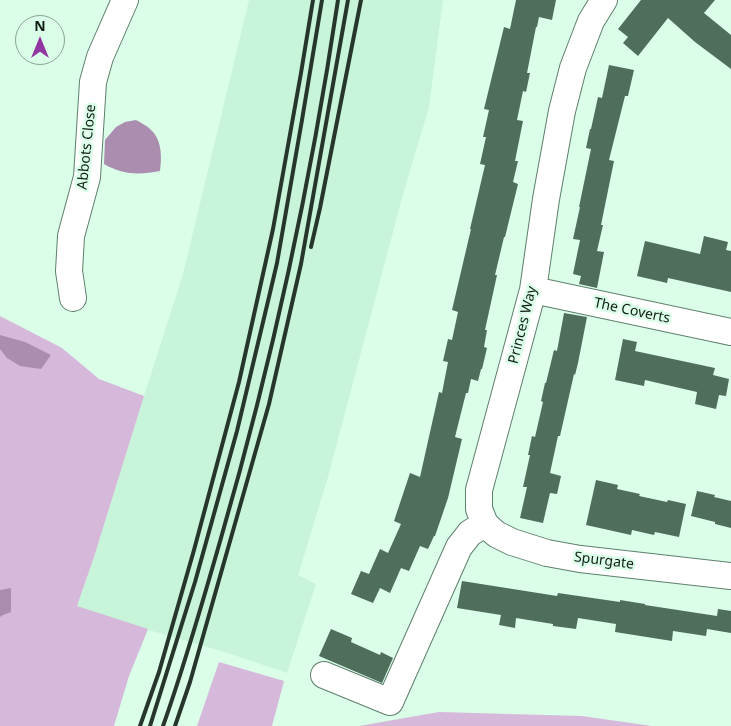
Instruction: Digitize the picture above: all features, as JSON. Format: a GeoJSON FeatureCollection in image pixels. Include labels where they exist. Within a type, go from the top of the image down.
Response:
{"type":"FeatureCollection","features":[{"type":"Feature","properties":{"kind":"street","name":"Princes Way"},"geometry":{"type":"LineString","coordinates":[[485,524],[478,509],[480,490],[533,290],[546,199],[562,111],[573,68],[590,21],[604,0]]}},
{"type":"Feature","properties":{"kind":"street","name":"Abbots Close"},"geometry":{"type":"LineString","coordinates":[[73,298],[69,271],[71,236],[86,177],[93,82],[100,57],[122,7]]}},
{"type":"Feature","properties":{"kind":"street","name":"The Coverts"},"geometry":{"type":"LineString","coordinates":[[533,290],[731,332]]}},
{"type":"Feature","properties":{"kind":"street","name":"Spurgate"},"geometry":{"type":"LineString","coordinates":[[485,524],[496,534],[512,542],[547,553],[580,559],[731,576]]}},
{"type":"Feature","properties":{"kind":"street"},"geometry":{"type":"LineString","coordinates":[[324,675],[390,702],[459,547],[470,534],[485,524]]}},
{"type":"Feature","properties":{"kind":"shaded area"},"geometry":{"type":"Polygon","coordinates":[[[249,0],[443,0],[429,107],[402,198],[328,477],[298,575],[316,584],[287,673],[228,653],[125,623],[77,606],[183,274],[249,0]]]}},
{"type":"Feature","properties":{"kind":"shaded area"},"geometry":{"type":"Polygon","coordinates":[[[136,120],[154,133],[157,138],[161,154],[160,171],[131,173],[111,168],[104,164],[105,140],[116,127],[125,122],[136,120]]]}},
{"type":"Feature","properties":{"kind":"shaded area"},"geometry":{"type":"Polygon","coordinates":[[[0,316],[62,348],[99,379],[144,396],[77,606],[148,629],[129,676],[114,726],[0,726],[0,316]]]}},
{"type":"Feature","properties":{"kind":"shaded area"},"geometry":{"type":"Polygon","coordinates":[[[0,335],[25,342],[51,355],[41,369],[20,366],[7,358],[0,349],[0,335]]]}},
{"type":"Feature","properties":{"kind":"shaded area"},"geometry":{"type":"Polygon","coordinates":[[[11,588],[11,612],[0,617],[0,590],[11,588]]]}},
{"type":"Feature","properties":{"kind":"shaded area"},"geometry":{"type":"Polygon","coordinates":[[[219,662],[284,681],[272,726],[197,726],[219,662]]]}},
{"type":"Feature","properties":{"kind":"shaded area"},"geometry":{"type":"Polygon","coordinates":[[[439,712],[582,716],[652,726],[359,726],[439,712]]]}},
{"type":"Feature","properties":{"kind":"building"},"geometry":{"type":"Polygon","coordinates":[[[516,0],[556,0],[552,20],[539,17],[527,73],[530,73],[526,92],[523,91],[517,120],[523,121],[515,161],[518,161],[513,182],[518,184],[495,275],[497,275],[485,330],[487,330],[484,347],[487,348],[478,381],[471,379],[468,393],[466,393],[455,437],[462,439],[448,498],[435,536],[428,549],[420,546],[409,571],[401,568],[390,593],[380,588],[373,603],[351,594],[361,571],[369,574],[380,549],[388,553],[401,524],[394,521],[410,473],[420,477],[439,392],[442,393],[448,362],[443,361],[448,339],[452,340],[458,312],[452,310],[485,165],[480,164],[489,110],[484,109],[504,27],[510,29],[516,0]]]}},
{"type":"Feature","properties":{"kind":"building"},"geometry":{"type":"Polygon","coordinates":[[[641,0],[715,0],[704,13],[731,35],[731,69],[695,42],[668,18],[638,56],[623,43],[628,37],[618,29],[641,0]]]}},
{"type":"Feature","properties":{"kind":"building"},"geometry":{"type":"Polygon","coordinates":[[[609,65],[634,70],[628,96],[625,96],[609,160],[614,161],[597,251],[604,252],[597,288],[579,284],[581,276],[573,274],[580,240],[573,239],[591,149],[586,148],[598,97],[602,98],[609,65]]]}},
{"type":"Feature","properties":{"kind":"building"},"geometry":{"type":"Polygon","coordinates":[[[704,236],[728,242],[726,250],[731,251],[731,292],[668,278],[667,283],[637,276],[645,241],[700,254],[704,236]]]}},
{"type":"Feature","properties":{"kind":"building"},"geometry":{"type":"Polygon","coordinates":[[[564,313],[587,317],[578,363],[550,473],[561,476],[557,494],[550,493],[543,523],[520,518],[527,487],[523,487],[532,436],[535,437],[545,383],[554,350],[557,351],[564,313]]]}},
{"type":"Feature","properties":{"kind":"building"},"geometry":{"type":"Polygon","coordinates":[[[623,339],[637,342],[635,351],[715,368],[713,375],[729,379],[726,396],[719,395],[716,409],[695,404],[697,392],[645,380],[644,386],[615,380],[623,339]]]}},
{"type":"Feature","properties":{"kind":"building"},"geometry":{"type":"Polygon","coordinates":[[[596,480],[618,485],[617,489],[640,494],[639,496],[686,504],[679,537],[655,532],[654,535],[632,530],[631,535],[586,525],[596,480]]]}},
{"type":"Feature","properties":{"kind":"building"},"geometry":{"type":"Polygon","coordinates":[[[697,491],[731,501],[731,528],[691,516],[697,491]]]}},
{"type":"Feature","properties":{"kind":"building"},"geometry":{"type":"Polygon","coordinates":[[[462,581],[557,596],[558,593],[620,602],[620,600],[717,616],[718,609],[731,611],[731,633],[707,629],[706,636],[673,631],[672,641],[615,632],[616,624],[578,618],[576,629],[516,618],[515,628],[499,625],[501,615],[457,608],[462,581]]]}},
{"type":"Feature","properties":{"kind":"building"},"geometry":{"type":"Polygon","coordinates":[[[331,629],[352,638],[351,642],[380,655],[381,652],[393,658],[382,683],[319,656],[331,629]]]}},
{"type":"Feature","properties":{"kind":"railway"},"geometry":{"type":"LineString","coordinates":[[140,726],[159,672],[239,382],[273,229],[313,0]]}},
{"type":"Feature","properties":{"kind":"railway"},"geometry":{"type":"LineString","coordinates":[[150,726],[195,582],[237,431],[269,297],[277,263],[322,0]]}},
{"type":"Feature","properties":{"kind":"railway"},"geometry":{"type":"LineString","coordinates":[[163,726],[201,609],[257,405],[303,204],[338,0]]}},
{"type":"Feature","properties":{"kind":"railway"},"geometry":{"type":"LineString","coordinates":[[175,726],[190,682],[269,404],[301,264],[348,0]]}},
{"type":"Feature","properties":{"kind":"railway"},"geometry":{"type":"LineString","coordinates":[[311,247],[361,0]]}}]}
